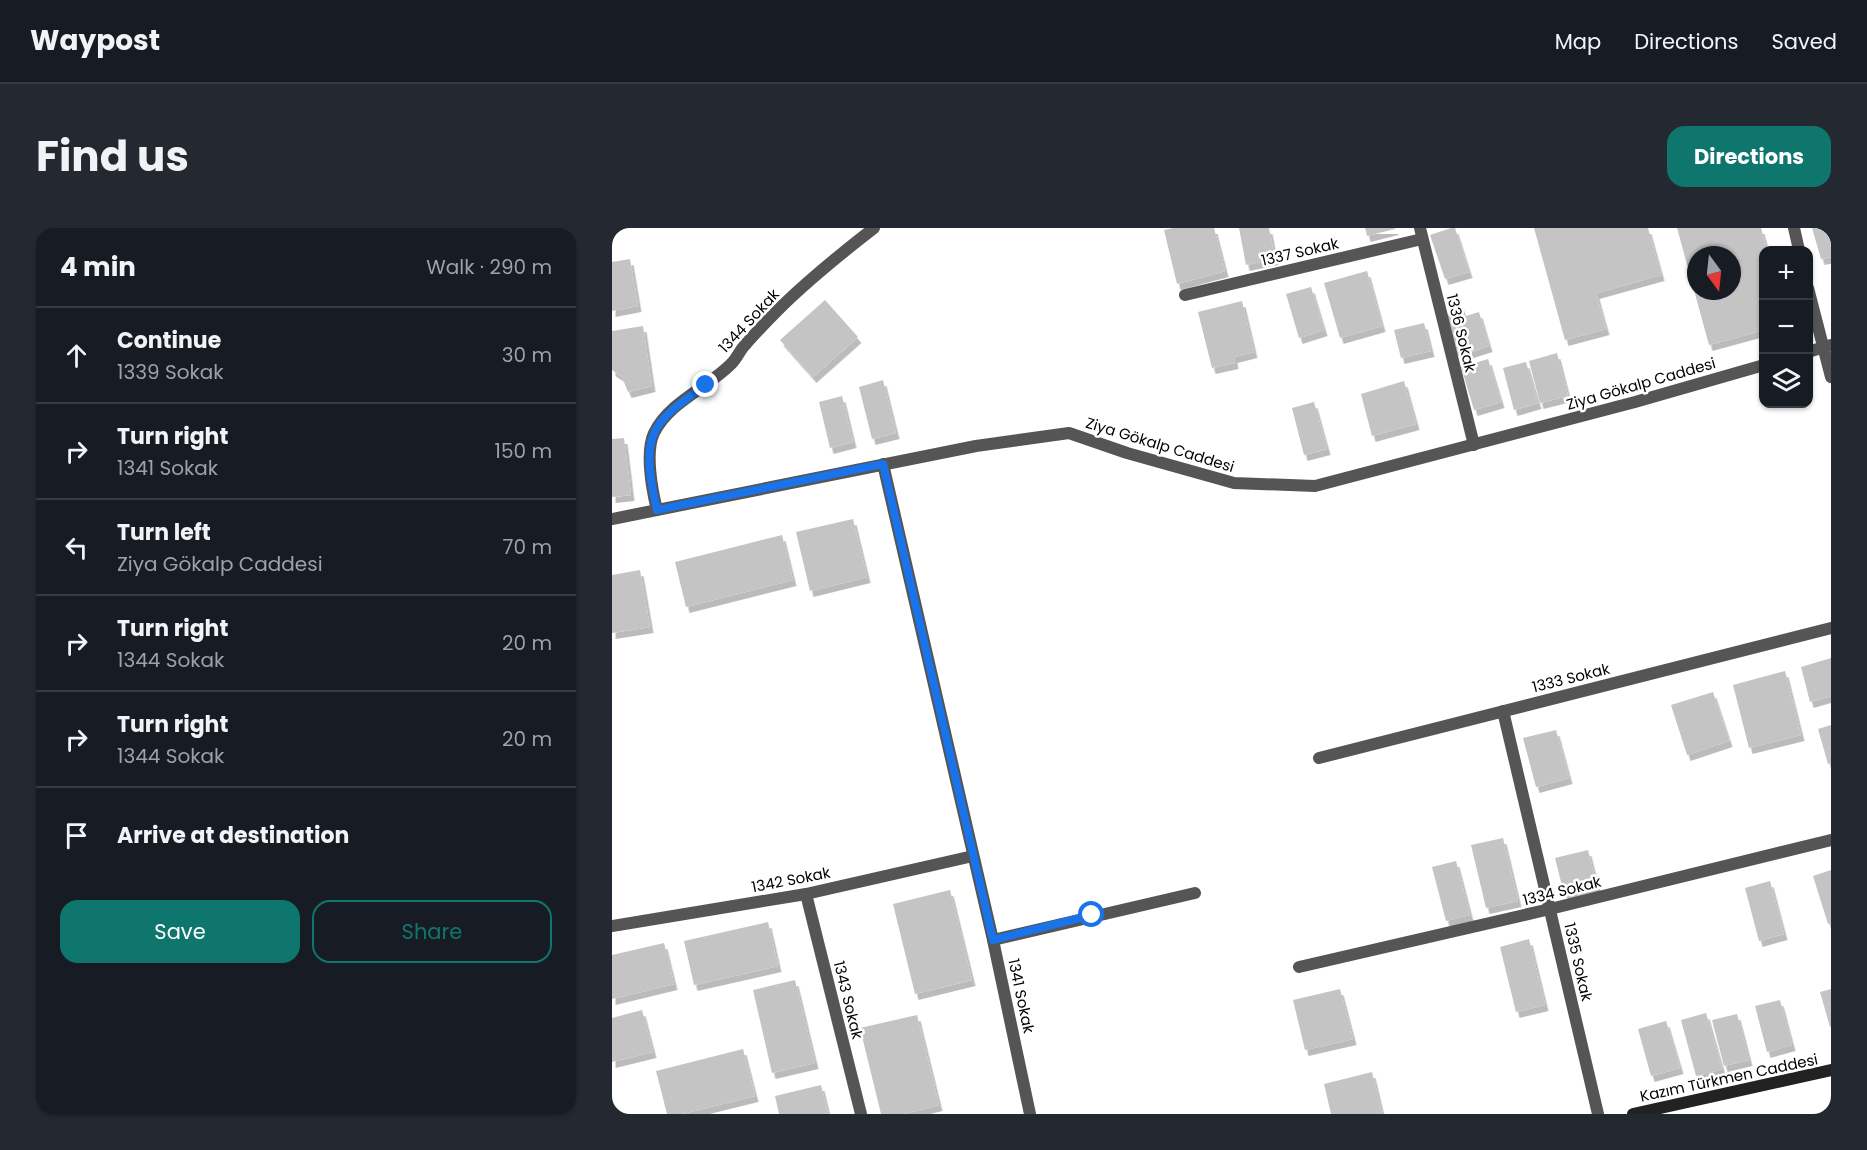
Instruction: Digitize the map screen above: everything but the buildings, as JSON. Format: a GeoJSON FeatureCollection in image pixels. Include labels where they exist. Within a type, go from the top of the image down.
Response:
{"type":"FeatureCollection","features":[{"type":"Feature","properties":{"kind":"main road","name":"Kazım Türkmen Caddesi"},"geometry":{"type":"LineString","coordinates":[[1632,1114],[1831,1070]]}},
{"type":"Feature","properties":{"kind":"street","name":"1344 Sokak"},"geometry":{"type":"LineString","coordinates":[[657,510],[650,467],[652,436],[660,423],[680,403],[732,363],[745,345],[784,305],[840,254],[874,228]]}},
{"type":"Feature","properties":{"kind":"street"},"geometry":{"type":"LineString","coordinates":[[1794,228],[1798,246]]}},
{"type":"Feature","properties":{"kind":"street","name":"1337 Sokak"},"geometry":{"type":"LineString","coordinates":[[1185,295],[1421,234]]}},
{"type":"Feature","properties":{"kind":"street","name":"1336 Sokak"},"geometry":{"type":"LineString","coordinates":[[1421,234],[1474,445]]}},
{"type":"Feature","properties":{"kind":"street"},"geometry":{"type":"LineString","coordinates":[[1813,300],[1827,347],[1831,377]]}},
{"type":"Feature","properties":{"kind":"street","name":"Ziya Gökalp Caddesi"},"geometry":{"type":"LineString","coordinates":[[612,519],[976,446],[1069,433],[1127,453],[1234,483],[1316,486],[1759,366]]}},
{"type":"Feature","properties":{"kind":"street","name":"1341 Sokak"},"geometry":{"type":"LineString","coordinates":[[883,464],[993,940],[1030,1114]]}},
{"type":"Feature","properties":{"kind":"street","name":"1333 Sokak"},"geometry":{"type":"LineString","coordinates":[[1319,758],[1831,628]]}},
{"type":"Feature","properties":{"kind":"street","name":"1335 Sokak"},"geometry":{"type":"LineString","coordinates":[[1503,711],[1598,1114]]}},
{"type":"Feature","properties":{"kind":"street","name":"1334 Sokak"},"geometry":{"type":"LineString","coordinates":[[1299,967],[1550,909],[1831,840]]}},
{"type":"Feature","properties":{"kind":"street","name":"1342 Sokak"},"geometry":{"type":"LineString","coordinates":[[612,926],[806,894],[974,856]]}},
{"type":"Feature","properties":{"kind":"street"},"geometry":{"type":"LineString","coordinates":[[993,940],[1195,892]]}},
{"type":"Feature","properties":{"kind":"street","name":"1343 Sokak"},"geometry":{"type":"LineString","coordinates":[[806,894],[861,1114]]}},
{"type":"Feature","properties":{"kind":"route"},"geometry":{"type":"LineString","coordinates":[[706,385],[680,403],[660,423],[652,436],[650,467],[657,510],[883,464],[993,940],[1092,915]]}}]}
